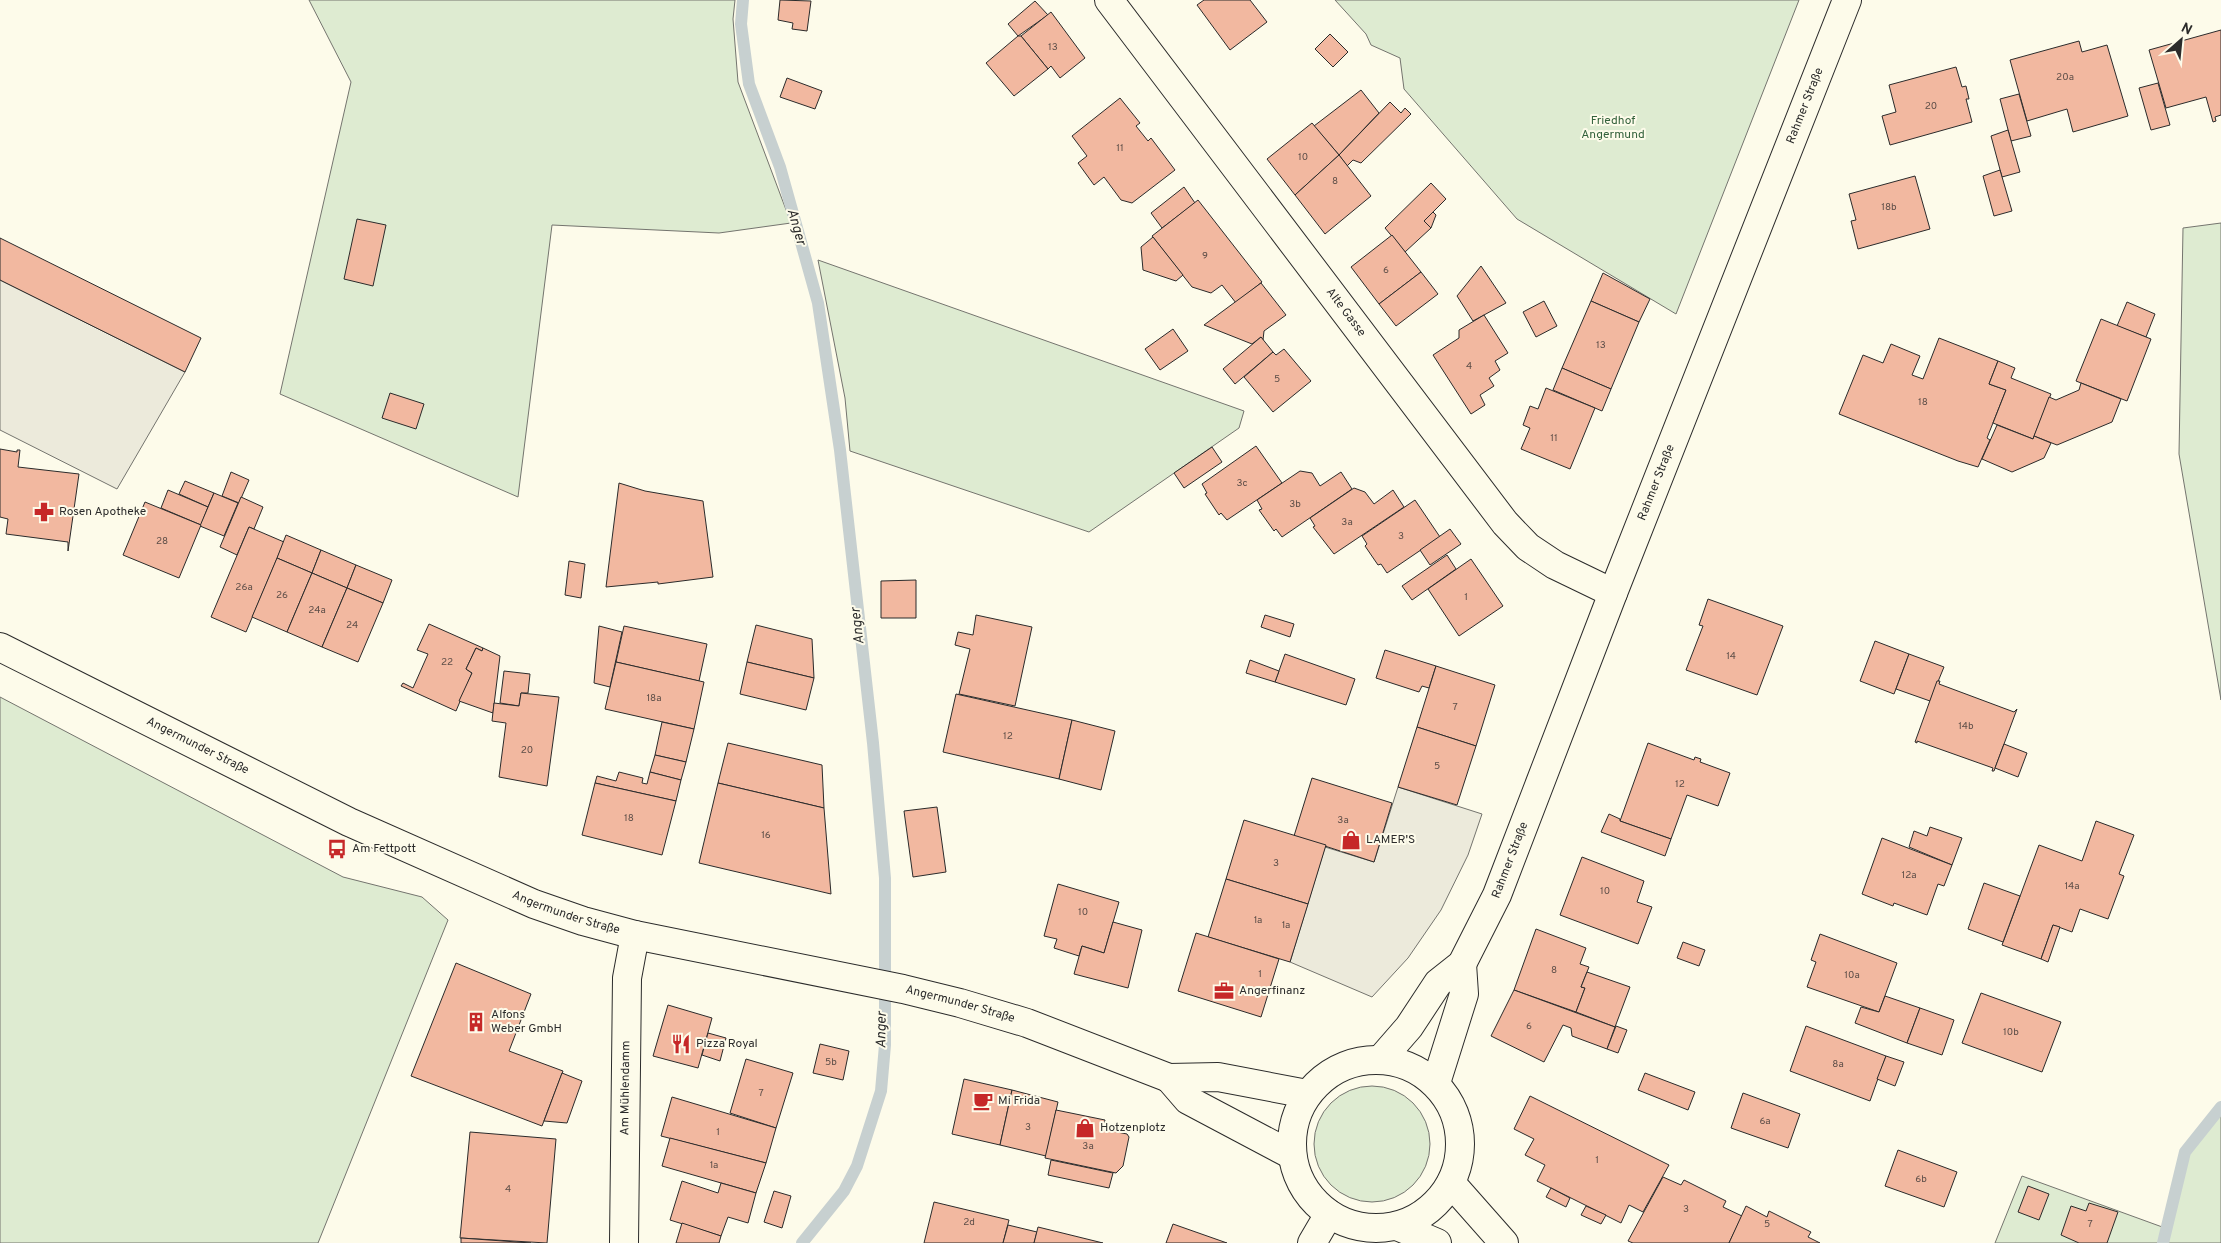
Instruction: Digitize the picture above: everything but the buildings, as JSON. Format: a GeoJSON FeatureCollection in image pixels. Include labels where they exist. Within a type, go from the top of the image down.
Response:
{"type":"FeatureCollection","features":[{"type":"Feature","properties":{"kind":"main road","name":"Alte Gasse"},"geometry":{"type":"LineString","coordinates":[[1109,0],[1505,523],[1528,547],[1555,565],[1613,593]]}},
{"type":"Feature","properties":{"kind":"main road","name":"Rahmer Straße"},"geometry":{"type":"LineString","coordinates":[[1382,1058],[1409,1027],[1438,983],[1462,964],[1497,895],[1613,593],[1847,0]]}},
{"type":"Feature","properties":{"kind":"main road","name":"Angermunder Straße"},"geometry":{"type":"LineString","coordinates":[[0,648],[349,822],[534,904],[583,921],[636,935],[960,1003],[1027,1023],[1170,1078],[1218,1077],[1307,1094]]}},
{"type":"Feature","properties":{"kind":"main road","name":"Am Mühlendamm"},"geometry":{"type":"LineString","coordinates":[[624,1243],[627,978],[636,935]]}},
{"type":"Feature","properties":{"kind":"main road"},"geometry":{"type":"LineString","coordinates":[[1436,1083],[1464,994],[1462,964]]}},
{"type":"Feature","properties":{"kind":"main road"},"geometry":{"type":"LineString","coordinates":[[1382,1058],[1409,1066],[1436,1083],[1447,1098],[1458,1125],[1460,1154],[1451,1183],[1437,1202],[1419,1217],[1397,1226],[1374,1228],[1350,1224],[1329,1214],[1308,1195],[1290,1154],[1293,1125],[1307,1094],[1323,1077],[1344,1065],[1382,1058]]}},
{"type":"Feature","properties":{"kind":"main road","name":"Angermunder Straße"},"geometry":{"type":"LineString","coordinates":[[1170,1078],[1188,1100],[1290,1154]]}},
{"type":"Feature","properties":{"kind":"main road"},"geometry":{"type":"LineString","coordinates":[[1451,1183],[1504,1243]]}},
{"type":"Feature","properties":{"kind":"main road"},"geometry":{"type":"LineString","coordinates":[[1312,1243],[1329,1214]]}},
{"type":"Feature","properties":{"kind":"main road"},"geometry":{"type":"LineString","coordinates":[[1397,1226],[1437,1243]]}},
{"type":"Feature","properties":{"kind":"green space"},"geometry":{"type":"Polygon","coordinates":[[[309,0],[735,0],[733,19],[738,82],[791,223],[719,233],[552,225],[518,497],[280,394],[351,82],[309,0]]]}},
{"type":"Feature","properties":{"kind":"green space","name":"Friedhof Angermund"},"geometry":{"type":"Polygon","coordinates":[[[1335,0],[1799,0],[1676,314],[1517,219],[1404,89],[1400,58],[1371,45],[1366,34],[1335,0]]]}},
{"type":"Feature","properties":{"kind":"green space"},"geometry":{"type":"Polygon","coordinates":[[[2221,223],[2221,700],[2179,454],[2183,228],[2221,223]]]}},
{"type":"Feature","properties":{"kind":"green space"},"geometry":{"type":"Polygon","coordinates":[[[818,260],[1244,411],[1239,428],[1089,532],[850,451],[845,398],[818,260]]]}},
{"type":"Feature","properties":{"kind":"green space"},"geometry":{"type":"Polygon","coordinates":[[[0,697],[343,877],[422,897],[448,920],[318,1243],[0,1243],[0,697]]]}},
{"type":"Feature","properties":{"kind":"green space"},"geometry":{"type":"Polygon","coordinates":[[[1372,1086],[1394,1091],[1413,1103],[1425,1122],[1430,1144],[1425,1166],[1413,1185],[1394,1197],[1372,1202],[1350,1197],[1331,1185],[1319,1166],[1314,1144],[1319,1122],[1331,1103],[1350,1091],[1372,1086]]]}},
{"type":"Feature","properties":{"kind":"green space"},"geometry":{"type":"Polygon","coordinates":[[[2221,1110],[2221,1243],[2166,1243],[2187,1153],[2221,1110]]]}},
{"type":"Feature","properties":{"kind":"green space"},"geometry":{"type":"Polygon","coordinates":[[[2022,1176],[2165,1228],[2161,1243],[1995,1243],[2022,1176]]]}},
{"type":"Feature","properties":{"kind":"shaded area"},"geometry":{"type":"Polygon","coordinates":[[[0,280],[185,372],[117,489],[0,430],[0,280]]]}},
{"type":"Feature","properties":{"kind":"shaded area"},"geometry":{"type":"Polygon","coordinates":[[[1398,787],[1482,814],[1468,855],[1441,910],[1408,958],[1372,997],[1290,962],[1325,847],[1374,862],[1398,787]]]}},
{"type":"Feature","properties":{"kind":"waterway","name":"Anger"},"geometry":{"type":"LineString","coordinates":[[743,0],[741,24],[749,84],[780,167],[818,303],[840,450],[873,743],[885,878],[885,1045],[881,1091],[857,1166],[844,1191],[802,1243]]}},
{"type":"Feature","properties":{"kind":"waterway"},"geometry":{"type":"LineString","coordinates":[[2163,1243],[2185,1152],[2221,1107]]}},
{"type":"Feature","properties":{"kind":"place","name":"Rosen Apotheke"},"geometry":{"type":"Point","coordinates":[44,512]}},
{"type":"Feature","properties":{"kind":"place","name":"LAMER'S"},"geometry":{"type":"Point","coordinates":[1351,840]}},
{"type":"Feature","properties":{"kind":"place","name":"Am Fettpott"},"geometry":{"type":"Point","coordinates":[337,849]}},
{"type":"Feature","properties":{"kind":"place","name":"Angerfinanz"},"geometry":{"type":"Point","coordinates":[1224,991]}},
{"type":"Feature","properties":{"kind":"place","name":"Alfons Weber GmbH"},"geometry":{"type":"Point","coordinates":[476,1022]}},
{"type":"Feature","properties":{"kind":"place","name":"Pizza Royal"},"geometry":{"type":"Point","coordinates":[681,1044]}},
{"type":"Feature","properties":{"kind":"place","name":"Mi Frida"},"geometry":{"type":"Point","coordinates":[983,1101]}},
{"type":"Feature","properties":{"kind":"place","name":"Hotzenplotz"},"geometry":{"type":"Point","coordinates":[1085,1128]}}]}
